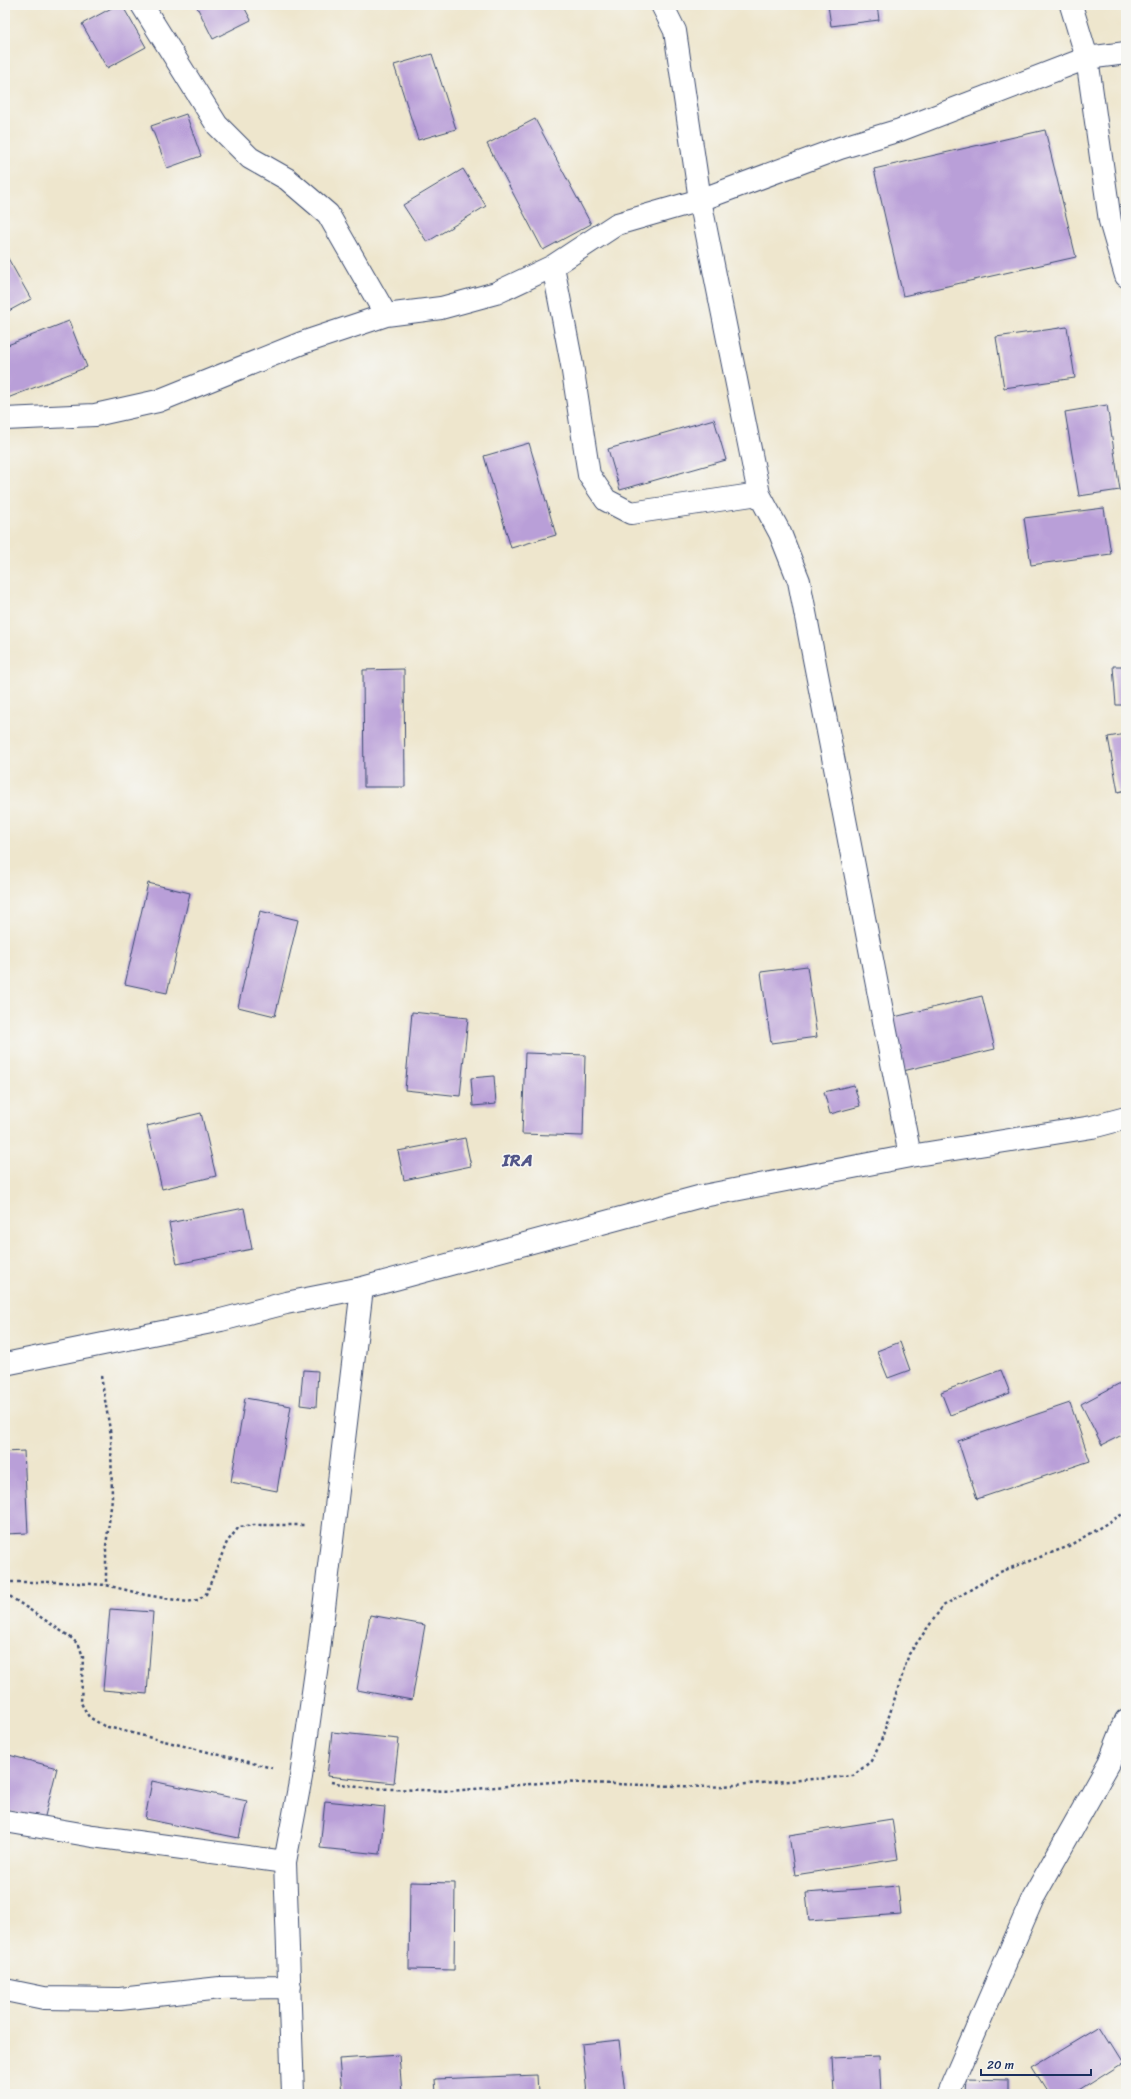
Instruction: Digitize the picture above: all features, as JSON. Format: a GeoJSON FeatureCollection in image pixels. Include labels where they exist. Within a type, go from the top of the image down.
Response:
{"type":"FeatureCollection","features":[{"type":"Feature","properties":{"kind":"street"},"geometry":{"type":"LineString","coordinates":[[142,5],[217,125],[250,158],[287,179],[328,214],[386,315]]}},
{"type":"Feature","properties":{"kind":"street"},"geometry":{"type":"LineString","coordinates":[[662,5],[675,31],[700,200],[759,494],[780,533],[799,581],[910,1156]]}},
{"type":"Feature","properties":{"kind":"street"},"geometry":{"type":"LineString","coordinates":[[1071,5],[1087,58],[1110,221],[1126,276]]}},
{"type":"Feature","properties":{"kind":"street"},"geometry":{"type":"LineString","coordinates":[[5,419],[95,415],[158,401],[302,343],[386,315],[441,308],[496,293],[553,266],[617,224],[700,200],[840,148],[900,130],[1087,58],[1126,53]]}},
{"type":"Feature","properties":{"kind":"street"},"geometry":{"type":"LineString","coordinates":[[553,266],[572,365],[589,475],[606,500],[631,513],[759,494]]}},
{"type":"Feature","properties":{"kind":"street"},"geometry":{"type":"LineString","coordinates":[[5,1364],[221,1320],[286,1304],[362,1288],[698,1197],[910,1156],[1092,1127],[1126,1118]]}},
{"type":"Feature","properties":{"kind":"street"},"geometry":{"type":"LineString","coordinates":[[293,2094],[286,1862],[302,1777],[362,1288]]}},
{"type":"Feature","properties":{"kind":"street"},"geometry":{"type":"LineString","coordinates":[[948,2094],[1032,1898],[1109,1763],[1126,1720]]}},
{"type":"Feature","properties":{"kind":"street"},"geometry":{"type":"LineString","coordinates":[[5,1821],[93,1836],[286,1862]]}},
{"type":"Feature","properties":{"kind":"street"},"geometry":{"type":"LineString","coordinates":[[5,1990],[44,1998],[120,1999],[220,1988],[290,1987]]}},
{"type":"Feature","properties":{"kind":"path"},"geometry":{"type":"LineString","coordinates":[[96,1346],[111,1436],[112,1499],[106,1546],[106,1585]]}},
{"type":"Feature","properties":{"kind":"path"},"geometry":{"type":"LineString","coordinates":[[709,1787],[853,1776],[871,1761],[881,1740],[909,1654],[943,1606],[1000,1572],[1067,1547],[1126,1512]]}},
{"type":"Feature","properties":{"kind":"path"},"geometry":{"type":"LineString","coordinates":[[5,1582],[62,1582],[106,1585],[146,1595],[187,1602],[198,1600],[206,1594],[227,1542],[239,1527],[254,1525],[334,1524]]}},
{"type":"Feature","properties":{"kind":"building"},"geometry":{"type":"Polygon","coordinates":[[[117,5],[122,5],[146,47],[107,68],[82,24],[117,5]]]}},
{"type":"Feature","properties":{"kind":"building"},"geometry":{"type":"Polygon","coordinates":[[[196,5],[243,5],[251,20],[213,39],[196,5]]]}},
{"type":"Feature","properties":{"kind":"building"},"geometry":{"type":"Polygon","coordinates":[[[828,5],[877,5],[879,20],[831,26],[828,5]]]}},
{"type":"Feature","properties":{"kind":"building"},"geometry":{"type":"Polygon","coordinates":[[[432,54],[456,129],[418,140],[394,65],[432,54]]]}},
{"type":"Feature","properties":{"kind":"building"},"geometry":{"type":"Polygon","coordinates":[[[186,114],[201,156],[167,168],[151,126],[186,114]]]}},
{"type":"Feature","properties":{"kind":"building"},"geometry":{"type":"Polygon","coordinates":[[[535,119],[591,224],[543,250],[487,144],[535,119]]]}},
{"type":"Feature","properties":{"kind":"building"},"geometry":{"type":"Polygon","coordinates":[[[1045,130],[1076,257],[903,296],[874,169],[1045,130]]]}},
{"type":"Feature","properties":{"kind":"building"},"geometry":{"type":"Polygon","coordinates":[[[463,169],[486,206],[427,242],[403,205],[463,169]]]}},
{"type":"Feature","properties":{"kind":"building"},"geometry":{"type":"Polygon","coordinates":[[[5,253],[31,299],[5,313],[5,253]]]}},
{"type":"Feature","properties":{"kind":"building"},"geometry":{"type":"Polygon","coordinates":[[[69,321],[87,367],[5,399],[5,346],[69,321]]]}},
{"type":"Feature","properties":{"kind":"building"},"geometry":{"type":"Polygon","coordinates":[[[1067,327],[1075,378],[1004,388],[996,337],[1067,327]]]}},
{"type":"Feature","properties":{"kind":"building"},"geometry":{"type":"Polygon","coordinates":[[[1107,405],[1120,490],[1079,496],[1065,412],[1107,405]]]}},
{"type":"Feature","properties":{"kind":"building"},"geometry":{"type":"Polygon","coordinates":[[[714,419],[726,460],[620,490],[608,449],[714,419]]]}},
{"type":"Feature","properties":{"kind":"building"},"geometry":{"type":"Polygon","coordinates":[[[529,443],[556,535],[511,548],[484,456],[529,443]]]}},
{"type":"Feature","properties":{"kind":"building"},"geometry":{"type":"Polygon","coordinates":[[[1104,508],[1111,554],[1031,565],[1024,518],[1104,508]]]}},
{"type":"Feature","properties":{"kind":"building"},"geometry":{"type":"Polygon","coordinates":[[[1113,666],[1126,666],[1126,705],[1116,705],[1113,666]]]}},
{"type":"Feature","properties":{"kind":"building"},"geometry":{"type":"Polygon","coordinates":[[[404,669],[405,787],[364,787],[363,670],[404,669]]]}},
{"type":"Feature","properties":{"kind":"building"},"geometry":{"type":"Polygon","coordinates":[[[1126,734],[1126,790],[1118,792],[1108,737],[1126,734]]]}},
{"type":"Feature","properties":{"kind":"building"},"geometry":{"type":"Polygon","coordinates":[[[148,883],[190,893],[167,993],[125,984],[148,883]]]}},
{"type":"Feature","properties":{"kind":"building"},"geometry":{"type":"Polygon","coordinates":[[[260,911],[298,920],[275,1016],[238,1007],[260,911]]]}},
{"type":"Feature","properties":{"kind":"building"},"geometry":{"type":"Polygon","coordinates":[[[807,966],[817,1037],[771,1043],[761,972],[807,966]]]}},
{"type":"Feature","properties":{"kind":"building"},"geometry":{"type":"Polygon","coordinates":[[[982,996],[995,1049],[903,1071],[890,1018],[982,996]]]}},
{"type":"Feature","properties":{"kind":"building"},"geometry":{"type":"Polygon","coordinates":[[[412,1012],[468,1018],[460,1096],[405,1090],[412,1012]]]}},
{"type":"Feature","properties":{"kind":"building"},"geometry":{"type":"Polygon","coordinates":[[[525,1053],[585,1055],[583,1136],[522,1134],[525,1053]]]}},
{"type":"Feature","properties":{"kind":"building"},"geometry":{"type":"Polygon","coordinates":[[[494,1076],[496,1104],[473,1106],[471,1078],[494,1076]]]}},
{"type":"Feature","properties":{"kind":"building"},"geometry":{"type":"Polygon","coordinates":[[[854,1085],[860,1106],[830,1114],[824,1092],[854,1085]]]}},
{"type":"Feature","properties":{"kind":"building"},"geometry":{"type":"Polygon","coordinates":[[[201,1113],[216,1176],[162,1189],[147,1126],[201,1113]]]}},
{"type":"Feature","properties":{"kind":"building"},"geometry":{"type":"Polygon","coordinates":[[[465,1138],[471,1166],[404,1180],[398,1151],[465,1138]]]}},
{"type":"Feature","properties":{"kind":"building"},"geometry":{"type":"Polygon","coordinates":[[[244,1208],[252,1249],[177,1264],[169,1223],[244,1208]]]}},
{"type":"Feature","properties":{"kind":"building"},"geometry":{"type":"Polygon","coordinates":[[[900,1342],[910,1370],[888,1378],[877,1351],[900,1342]]]}},
{"type":"Feature","properties":{"kind":"building"},"geometry":{"type":"Polygon","coordinates":[[[303,1370],[318,1371],[316,1407],[300,1405],[303,1370]]]}},
{"type":"Feature","properties":{"kind":"building"},"geometry":{"type":"Polygon","coordinates":[[[1001,1370],[1010,1393],[950,1415],[941,1392],[1001,1370]]]}},
{"type":"Feature","properties":{"kind":"building"},"geometry":{"type":"Polygon","coordinates":[[[1126,1380],[1126,1433],[1102,1445],[1081,1404],[1126,1380]]]}},
{"type":"Feature","properties":{"kind":"building"},"geometry":{"type":"Polygon","coordinates":[[[245,1398],[291,1406],[277,1491],[231,1482],[245,1398]]]}},
{"type":"Feature","properties":{"kind":"building"},"geometry":{"type":"Polygon","coordinates":[[[1070,1403],[1090,1461],[977,1499],[958,1441],[1070,1403]]]}},
{"type":"Feature","properties":{"kind":"building"},"geometry":{"type":"Polygon","coordinates":[[[24,1451],[28,1533],[5,1534],[5,1452],[24,1451]]]}},
{"type":"Feature","properties":{"kind":"building"},"geometry":{"type":"Polygon","coordinates":[[[110,1609],[153,1612],[147,1694],[103,1690],[110,1609]]]}},
{"type":"Feature","properties":{"kind":"building"},"geometry":{"type":"Polygon","coordinates":[[[370,1615],[425,1625],[412,1700],[357,1690],[370,1615]]]}},
{"type":"Feature","properties":{"kind":"building"},"geometry":{"type":"Polygon","coordinates":[[[332,1732],[399,1739],[394,1783],[327,1776],[332,1732]]]}},
{"type":"Feature","properties":{"kind":"building"},"geometry":{"type":"Polygon","coordinates":[[[5,1754],[57,1768],[44,1820],[5,1810],[5,1754]]]}},
{"type":"Feature","properties":{"kind":"building"},"geometry":{"type":"Polygon","coordinates":[[[152,1781],[247,1801],[239,1838],[145,1819],[152,1781]]]}},
{"type":"Feature","properties":{"kind":"building"},"geometry":{"type":"Polygon","coordinates":[[[325,1801],[385,1807],[380,1854],[320,1848],[325,1801]]]}},
{"type":"Feature","properties":{"kind":"building"},"geometry":{"type":"Polygon","coordinates":[[[892,1819],[898,1859],[795,1875],[789,1835],[892,1819]]]}},
{"type":"Feature","properties":{"kind":"building"},"geometry":{"type":"Polygon","coordinates":[[[410,1882],[455,1883],[454,1970],[409,1969],[410,1882]]]}},
{"type":"Feature","properties":{"kind":"building"},"geometry":{"type":"Polygon","coordinates":[[[898,1886],[901,1914],[809,1921],[806,1893],[898,1886]]]}},
{"type":"Feature","properties":{"kind":"building"},"geometry":{"type":"Polygon","coordinates":[[[1100,2026],[1123,2063],[1074,2094],[1049,2094],[1032,2067],[1100,2026]]]}},
{"type":"Feature","properties":{"kind":"building"},"geometry":{"type":"Polygon","coordinates":[[[619,2040],[625,2094],[587,2094],[582,2044],[619,2040]]]}},
{"type":"Feature","properties":{"kind":"building"},"geometry":{"type":"Polygon","coordinates":[[[399,2055],[402,2094],[342,2094],[339,2059],[399,2055]]]}},
{"type":"Feature","properties":{"kind":"building"},"geometry":{"type":"Polygon","coordinates":[[[879,2056],[881,2094],[834,2094],[832,2058],[879,2056]]]}},
{"type":"Feature","properties":{"kind":"building"},"geometry":{"type":"Polygon","coordinates":[[[537,2075],[538,2094],[436,2094],[435,2079],[537,2075]]]}},
{"type":"Feature","properties":{"kind":"building"},"geometry":{"type":"Polygon","coordinates":[[[967,2079],[1008,2080],[1008,2094],[966,2094],[967,2079]]]}},
{"type":"Feature","properties":{"kind":"district","name":"IRA"},"geometry":{"type":"Point","coordinates":[518,1160]}}]}
